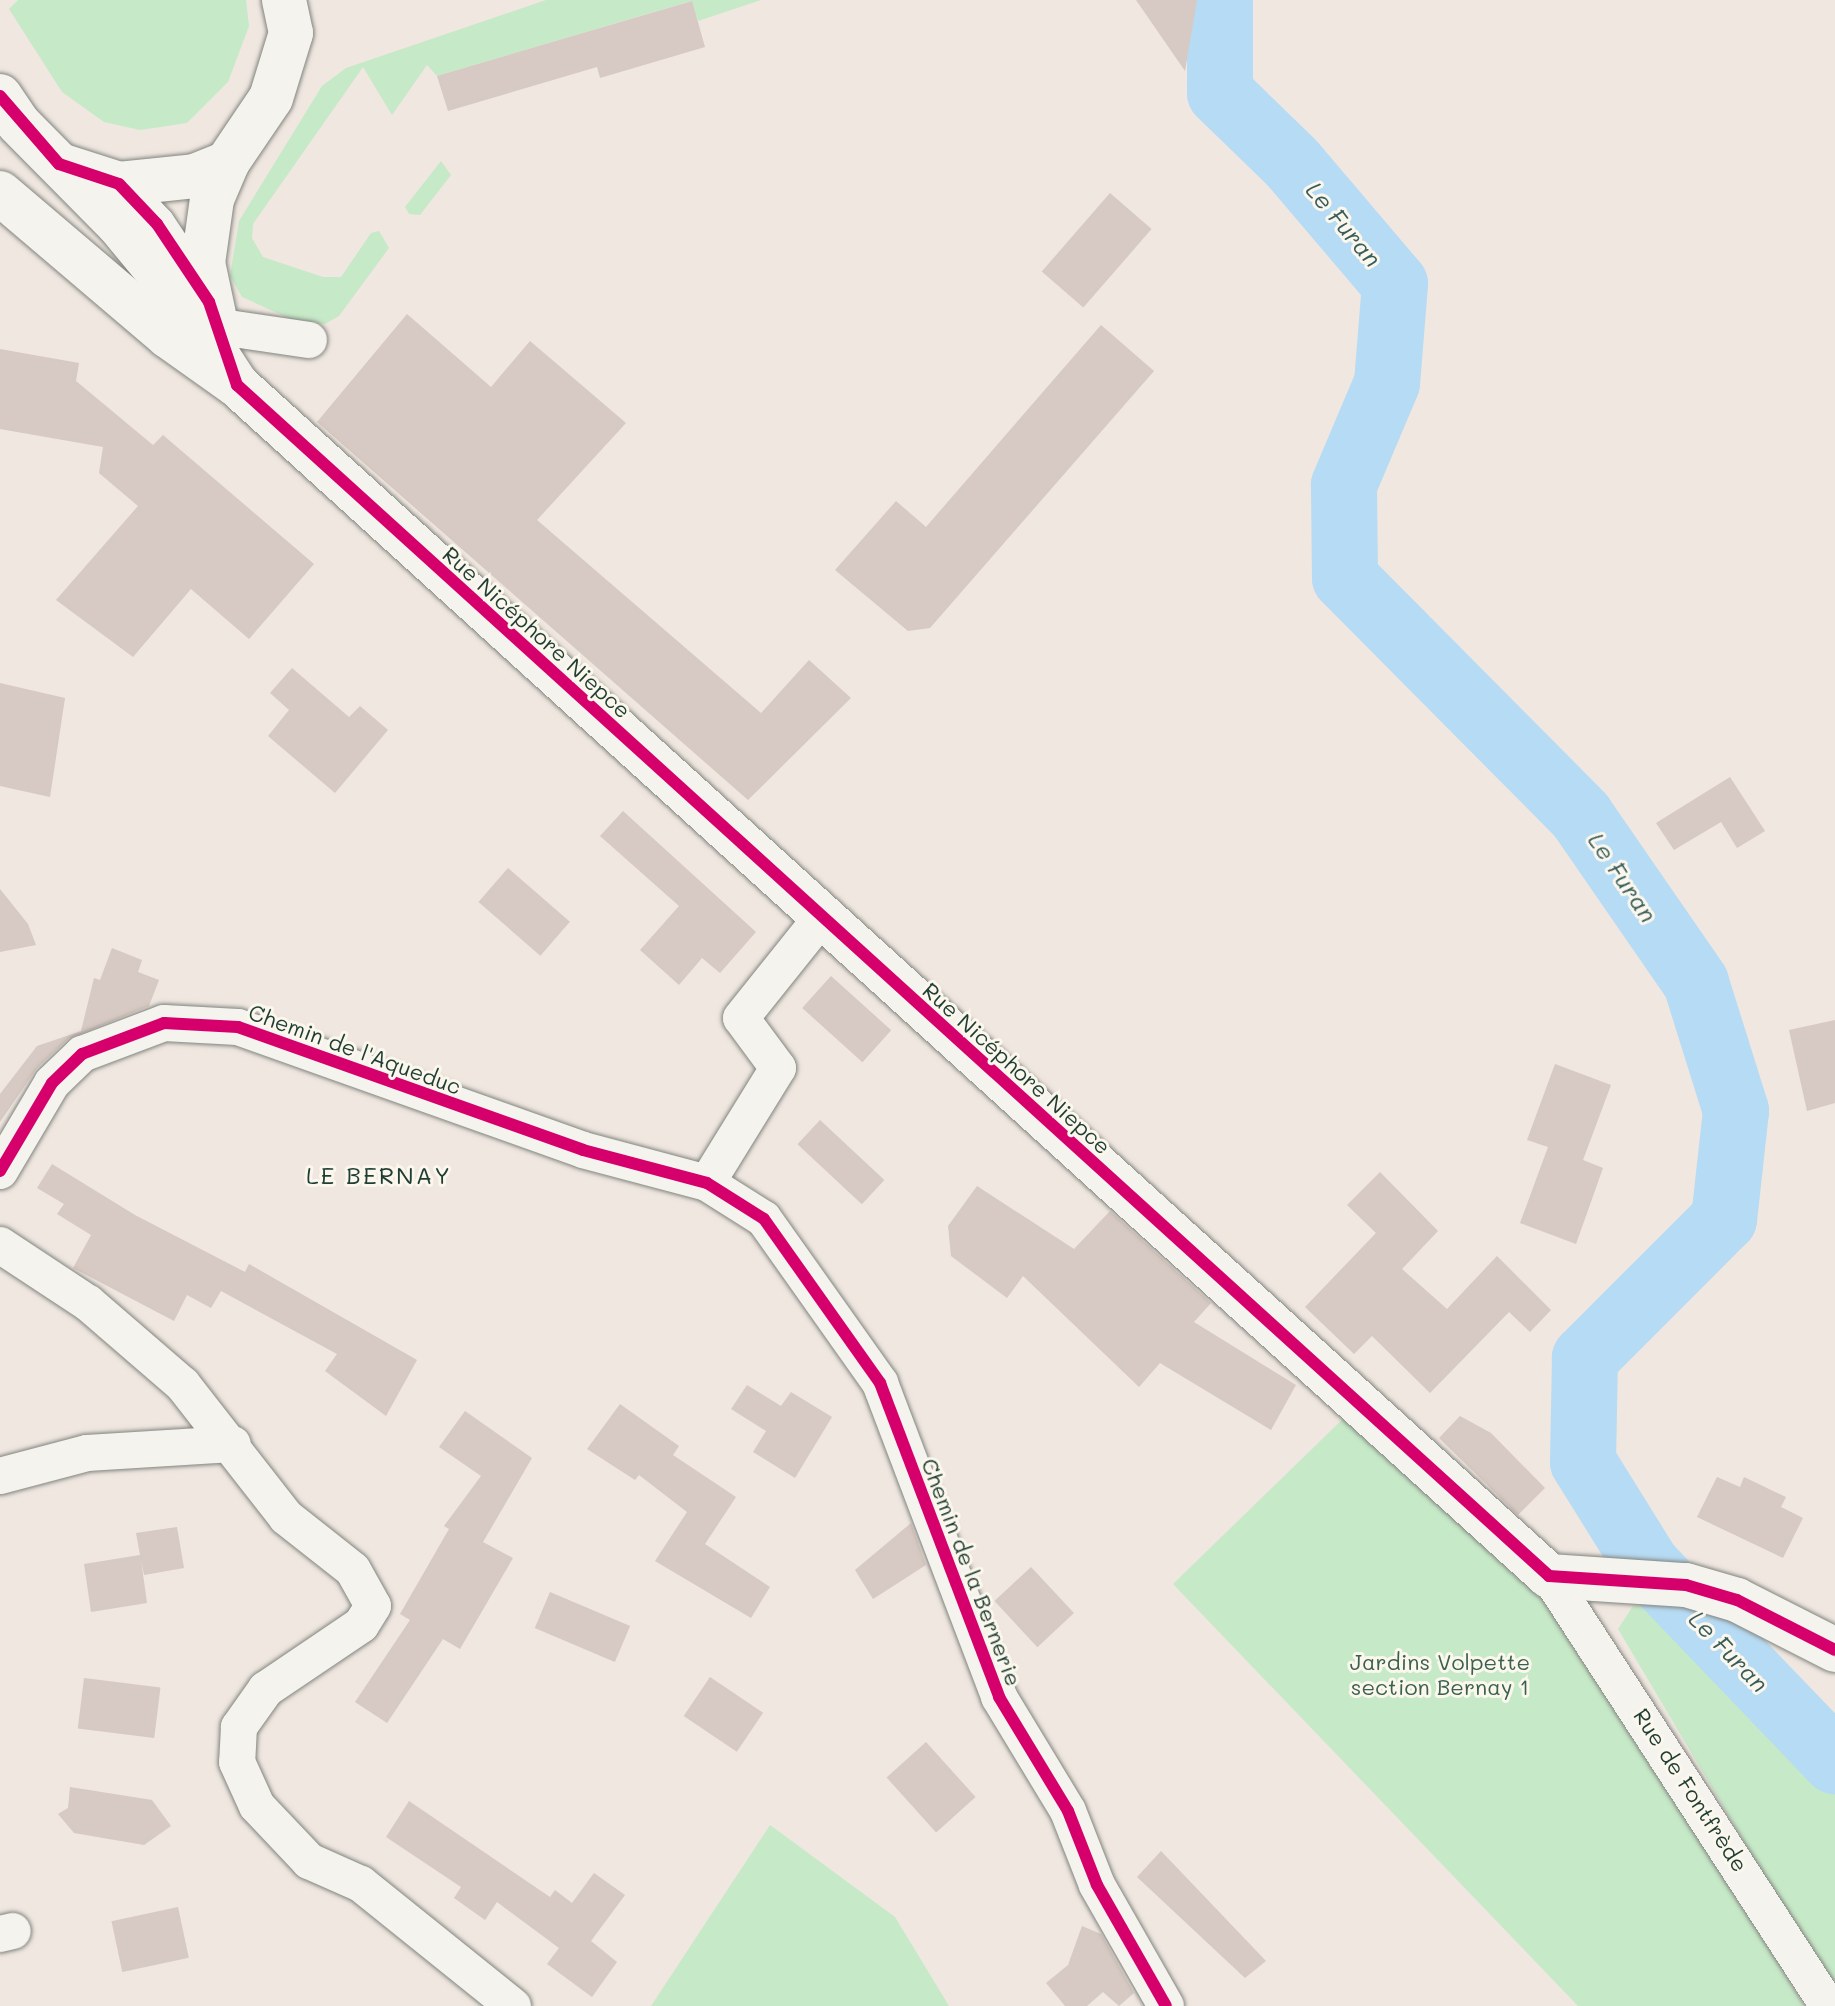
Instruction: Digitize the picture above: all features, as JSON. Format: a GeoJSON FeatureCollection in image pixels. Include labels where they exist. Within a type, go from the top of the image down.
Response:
{"type":"FeatureCollection","features":[{"type":"Feature","properties":{"kind":"main road"},"geometry":{"type":"LineString","coordinates":[[237,385],[212,314],[203,263],[212,199],[227,163],[271,98],[291,33],[284,0]]}},
{"type":"Feature","properties":{"kind":"main road"},"geometry":{"type":"LineString","coordinates":[[9,110],[185,305],[237,385]]}},
{"type":"Feature","properties":{"kind":"main road"},"geometry":{"type":"LineString","coordinates":[[59,164],[119,184],[195,176],[227,163]]}},
{"type":"Feature","properties":{"kind":"main road"},"geometry":{"type":"LineString","coordinates":[[0,193],[168,336],[237,385]]}},
{"type":"Feature","properties":{"kind":"main road","name":"Rue Nicéphore Niepce"},"geometry":{"type":"LineString","coordinates":[[237,385],[1549,1576]]}},
{"type":"Feature","properties":{"kind":"main road"},"geometry":{"type":"LineString","coordinates":[[1549,1576],[1686,1585],[1737,1600],[1835,1650]]}},
{"type":"Feature","properties":{"kind":"street"},"geometry":{"type":"LineString","coordinates":[[119,184],[157,224],[212,314],[309,340]]}},
{"type":"Feature","properties":{"kind":"street"},"geometry":{"type":"LineString","coordinates":[[707,1183],[778,1068],[741,1018],[821,918]]}},
{"type":"Feature","properties":{"kind":"street","name":"Chemin de l'Aqueduc"},"geometry":{"type":"LineString","coordinates":[[0,1171],[52,1083],[82,1054],[164,1023],[238,1027],[583,1150],[707,1183]]}},
{"type":"Feature","properties":{"kind":"street","name":"Chemin de la Bernerie"},"geometry":{"type":"LineString","coordinates":[[707,1183],[764,1219],[880,1383],[999,1697],[1068,1811],[1097,1885],[1166,2006]]}},
{"type":"Feature","properties":{"kind":"street"},"geometry":{"type":"LineString","coordinates":[[0,1245],[88,1303],[183,1385],[233,1444],[286,1517],[353,1570],[373,1606],[361,1625],[266,1689],[239,1727],[237,1762],[257,1806],[309,1861],[361,1884],[513,2006]]}},
{"type":"Feature","properties":{"kind":"street"},"geometry":{"type":"LineString","coordinates":[[0,1476],[87,1453],[233,1444]]}},
{"type":"Feature","properties":{"kind":"street","name":"Rue de Fontfrède"},"geometry":{"type":"LineString","coordinates":[[1549,1576],[1828,2006]]}},
{"type":"Feature","properties":{"kind":"green space"},"geometry":{"type":"Polygon","coordinates":[[[18,0],[246,0],[249,26],[228,82],[187,123],[140,130],[104,122],[62,92],[9,9],[18,0]]]}},
{"type":"Feature","properties":{"kind":"green space"},"geometry":{"type":"Polygon","coordinates":[[[546,0],[761,0],[698,21],[691,1],[437,76],[427,65],[392,115],[363,67],[253,224],[252,238],[263,257],[323,277],[341,277],[371,233],[379,231],[389,248],[339,316],[325,324],[297,322],[242,297],[230,276],[239,221],[322,86],[346,68],[546,0]]]}},
{"type":"Feature","properties":{"kind":"green space"},"geometry":{"type":"Polygon","coordinates":[[[441,161],[451,175],[420,215],[409,214],[405,207],[441,161]]]}},
{"type":"Feature","properties":{"kind":"green space","name":"Jardins Volpette section Bernay 1"},"geometry":{"type":"Polygon","coordinates":[[[1349,1413],[1536,1584],[1668,1773],[1804,2006],[1578,2006],[1173,1584],[1349,1413]]]}},
{"type":"Feature","properties":{"kind":"green space"},"geometry":{"type":"Polygon","coordinates":[[[1654,1605],[1835,1782],[1835,1995],[1618,1629],[1633,1606],[1654,1605]]]}},
{"type":"Feature","properties":{"kind":"green space"},"geometry":{"type":"Polygon","coordinates":[[[770,1825],[895,1917],[949,2006],[651,2006],[770,1825]]]}},
{"type":"Feature","properties":{"kind":"building"},"geometry":{"type":"Polygon","coordinates":[[[1136,0],[1197,0],[1185,71],[1136,0]]]}},
{"type":"Feature","properties":{"kind":"building"},"geometry":{"type":"Polygon","coordinates":[[[692,1],[705,47],[600,78],[597,67],[448,111],[437,76],[692,1]]]}},
{"type":"Feature","properties":{"kind":"building"},"geometry":{"type":"Polygon","coordinates":[[[1110,193],[1152,229],[1083,308],[1042,271],[1110,193]]]}},
{"type":"Feature","properties":{"kind":"building"},"geometry":{"type":"Polygon","coordinates":[[[407,314],[491,387],[530,341],[626,423],[537,520],[761,713],[809,660],[851,698],[748,800],[317,422],[407,314]]]}},
{"type":"Feature","properties":{"kind":"building"},"geometry":{"type":"Polygon","coordinates":[[[1101,325],[1154,371],[930,628],[908,631],[835,570],[896,501],[926,527],[1101,325]]]}},
{"type":"Feature","properties":{"kind":"building"},"geometry":{"type":"Polygon","coordinates":[[[0,349],[79,363],[76,381],[153,445],[163,435],[314,564],[249,639],[191,589],[133,657],[56,600],[138,506],[99,473],[103,447],[0,429],[0,349]]]}},
{"type":"Feature","properties":{"kind":"building"},"geometry":{"type":"Polygon","coordinates":[[[292,668],[349,717],[360,706],[388,730],[335,793],[268,736],[289,710],[270,693],[292,668]]]}},
{"type":"Feature","properties":{"kind":"building"},"geometry":{"type":"Polygon","coordinates":[[[0,683],[65,698],[50,797],[0,786],[0,683]]]}},
{"type":"Feature","properties":{"kind":"building"},"geometry":{"type":"Polygon","coordinates":[[[1730,777],[1765,831],[1737,848],[1721,822],[1674,850],[1656,823],[1730,777]]]}},
{"type":"Feature","properties":{"kind":"building"},"geometry":{"type":"Polygon","coordinates":[[[623,811],[756,932],[720,973],[702,958],[679,985],[640,950],[679,906],[600,836],[623,811]]]}},
{"type":"Feature","properties":{"kind":"building"},"geometry":{"type":"Polygon","coordinates":[[[508,868],[570,922],[540,956],[478,902],[508,868]]]}},
{"type":"Feature","properties":{"kind":"building"},"geometry":{"type":"Polygon","coordinates":[[[0,889],[28,924],[36,945],[0,952],[0,889]]]}},
{"type":"Feature","properties":{"kind":"building"},"geometry":{"type":"Polygon","coordinates":[[[112,948],[142,960],[138,972],[159,980],[149,1006],[68,1039],[37,1068],[0,1122],[0,1094],[37,1046],[81,1031],[94,978],[100,980],[112,948]]]}},
{"type":"Feature","properties":{"kind":"building"},"geometry":{"type":"Polygon","coordinates":[[[831,976],[891,1030],[862,1062],[802,1008],[831,976]]]}},
{"type":"Feature","properties":{"kind":"building"},"geometry":{"type":"Polygon","coordinates":[[[1835,1020],[1835,1103],[1807,1111],[1789,1030],[1835,1020]]]}},
{"type":"Feature","properties":{"kind":"building"},"geometry":{"type":"Polygon","coordinates":[[[1555,1064],[1611,1085],[1583,1160],[1603,1168],[1576,1244],[1520,1223],[1548,1147],[1527,1140],[1555,1064]]]}},
{"type":"Feature","properties":{"kind":"building"},"geometry":{"type":"Polygon","coordinates":[[[820,1120],[884,1180],[862,1204],[797,1144],[820,1120]]]}},
{"type":"Feature","properties":{"kind":"building"},"geometry":{"type":"Polygon","coordinates":[[[52,1164],[135,1215],[245,1272],[249,1264],[417,1360],[386,1416],[325,1371],[337,1354],[221,1291],[211,1308],[187,1295],[174,1321],[73,1268],[91,1235],[57,1214],[64,1204],[37,1188],[52,1164]]]}},
{"type":"Feature","properties":{"kind":"building"},"geometry":{"type":"Polygon","coordinates":[[[1380,1172],[1438,1231],[1402,1269],[1447,1309],[1497,1256],[1551,1310],[1530,1332],[1509,1312],[1430,1393],[1372,1336],[1354,1354],[1305,1307],[1376,1233],[1347,1205],[1380,1172]]]}},
{"type":"Feature","properties":{"kind":"building"},"geometry":{"type":"Polygon","coordinates":[[[977,1186],[1074,1249],[1110,1211],[1211,1303],[1194,1322],[1296,1385],[1271,1430],[1160,1363],[1139,1387],[1023,1276],[1007,1298],[951,1256],[948,1226],[977,1186]]]}},
{"type":"Feature","properties":{"kind":"building"},"geometry":{"type":"Polygon","coordinates":[[[747,1385],[781,1406],[791,1392],[832,1417],[795,1478],[753,1452],[766,1431],[731,1409],[747,1385]]]}},
{"type":"Feature","properties":{"kind":"building"},"geometry":{"type":"Polygon","coordinates":[[[620,1404],[679,1446],[673,1455],[736,1497],[705,1544],[770,1587],[751,1618],[655,1561],[687,1512],[639,1475],[635,1480],[587,1449],[620,1404]]]}},
{"type":"Feature","properties":{"kind":"building"},"geometry":{"type":"Polygon","coordinates":[[[465,1411],[532,1458],[483,1542],[513,1558],[460,1649],[443,1639],[387,1723],[355,1702],[410,1620],[400,1614],[449,1529],[444,1526],[481,1476],[439,1447],[465,1411]]]}},
{"type":"Feature","properties":{"kind":"building"},"geometry":{"type":"Polygon","coordinates":[[[1460,1416],[1491,1433],[1545,1488],[1518,1515],[1439,1438],[1460,1416]]]}},
{"type":"Feature","properties":{"kind":"building"},"geometry":{"type":"Polygon","coordinates":[[[1717,1477],[1740,1487],[1744,1477],[1786,1497],[1781,1507],[1803,1518],[1783,1558],[1697,1517],[1717,1477]]]}},
{"type":"Feature","properties":{"kind":"building"},"geometry":{"type":"Polygon","coordinates":[[[911,1523],[926,1565],[873,1599],[855,1570],[911,1523]]]}},
{"type":"Feature","properties":{"kind":"building"},"geometry":{"type":"Polygon","coordinates":[[[177,1527],[184,1568],[144,1575],[141,1560],[147,1603],[91,1612],[84,1564],[140,1555],[136,1533],[177,1527]]]}},
{"type":"Feature","properties":{"kind":"building"},"geometry":{"type":"Polygon","coordinates":[[[1031,1567],[1074,1613],[1037,1647],[994,1601],[1031,1567]]]}},
{"type":"Feature","properties":{"kind":"building"},"geometry":{"type":"Polygon","coordinates":[[[550,1592],[630,1626],[615,1662],[535,1628],[550,1592]]]}},
{"type":"Feature","properties":{"kind":"building"},"geometry":{"type":"Polygon","coordinates":[[[710,1677],[763,1713],[737,1752],[684,1716],[710,1677]]]}},
{"type":"Feature","properties":{"kind":"building"},"geometry":{"type":"Polygon","coordinates":[[[84,1678],[160,1687],[154,1738],[78,1729],[84,1678]]]}},
{"type":"Feature","properties":{"kind":"building"},"geometry":{"type":"Polygon","coordinates":[[[926,1742],[976,1797],[936,1832],[887,1777],[926,1742]]]}},
{"type":"Feature","properties":{"kind":"building"},"geometry":{"type":"Polygon","coordinates":[[[70,1787],[152,1800],[171,1826],[144,1845],[74,1833],[58,1814],[68,1808],[70,1787]]]}},
{"type":"Feature","properties":{"kind":"building"},"geometry":{"type":"Polygon","coordinates":[[[409,1801],[550,1897],[555,1890],[572,1903],[594,1873],[625,1895],[591,1941],[617,1962],[592,1997],[547,1964],[559,1948],[497,1902],[485,1920],[454,1898],[461,1887],[386,1837],[409,1801]]]}},
{"type":"Feature","properties":{"kind":"building"},"geometry":{"type":"Polygon","coordinates":[[[1161,1851],[1266,1961],[1245,1978],[1137,1877],[1161,1851]]]}},
{"type":"Feature","properties":{"kind":"building"},"geometry":{"type":"Polygon","coordinates":[[[178,1907],[189,1958],[122,1972],[111,1921],[178,1907]]]}},
{"type":"Feature","properties":{"kind":"building"},"geometry":{"type":"Polygon","coordinates":[[[1082,1926],[1101,1934],[1134,1993],[1119,2006],[1103,1992],[1087,2006],[1065,2006],[1046,1983],[1068,1965],[1082,1926]]]}},
{"type":"Feature","properties":{"kind":"waterway","name":"Le Furan"},"geometry":{"type":"LineString","coordinates":[[1220,0],[1220,93],[1292,163],[1395,284],[1387,383],[1344,485],[1345,578],[1581,816],[1696,983],[1736,1111],[1724,1219],[1585,1358],[1583,1462],[1647,1565],[1835,1761]]}},
{"type":"Feature","properties":{"kind":"cycle path"},"geometry":{"type":"LineString","coordinates":[[0,96],[59,164],[119,184],[157,224],[209,302],[237,385],[1549,1576],[1686,1585],[1737,1600],[1835,1650]]}},
{"type":"Feature","properties":{"kind":"cycle path"},"geometry":{"type":"LineString","coordinates":[[0,1171],[52,1083],[82,1054],[164,1023],[238,1027],[583,1150],[707,1183],[764,1219],[880,1383],[999,1697],[1068,1811],[1097,1885],[1166,2006]]}},
{"type":"Feature","properties":{"kind":"district","name":"LE BERNAY"},"geometry":{"type":"Point","coordinates":[379,1175]}}]}
